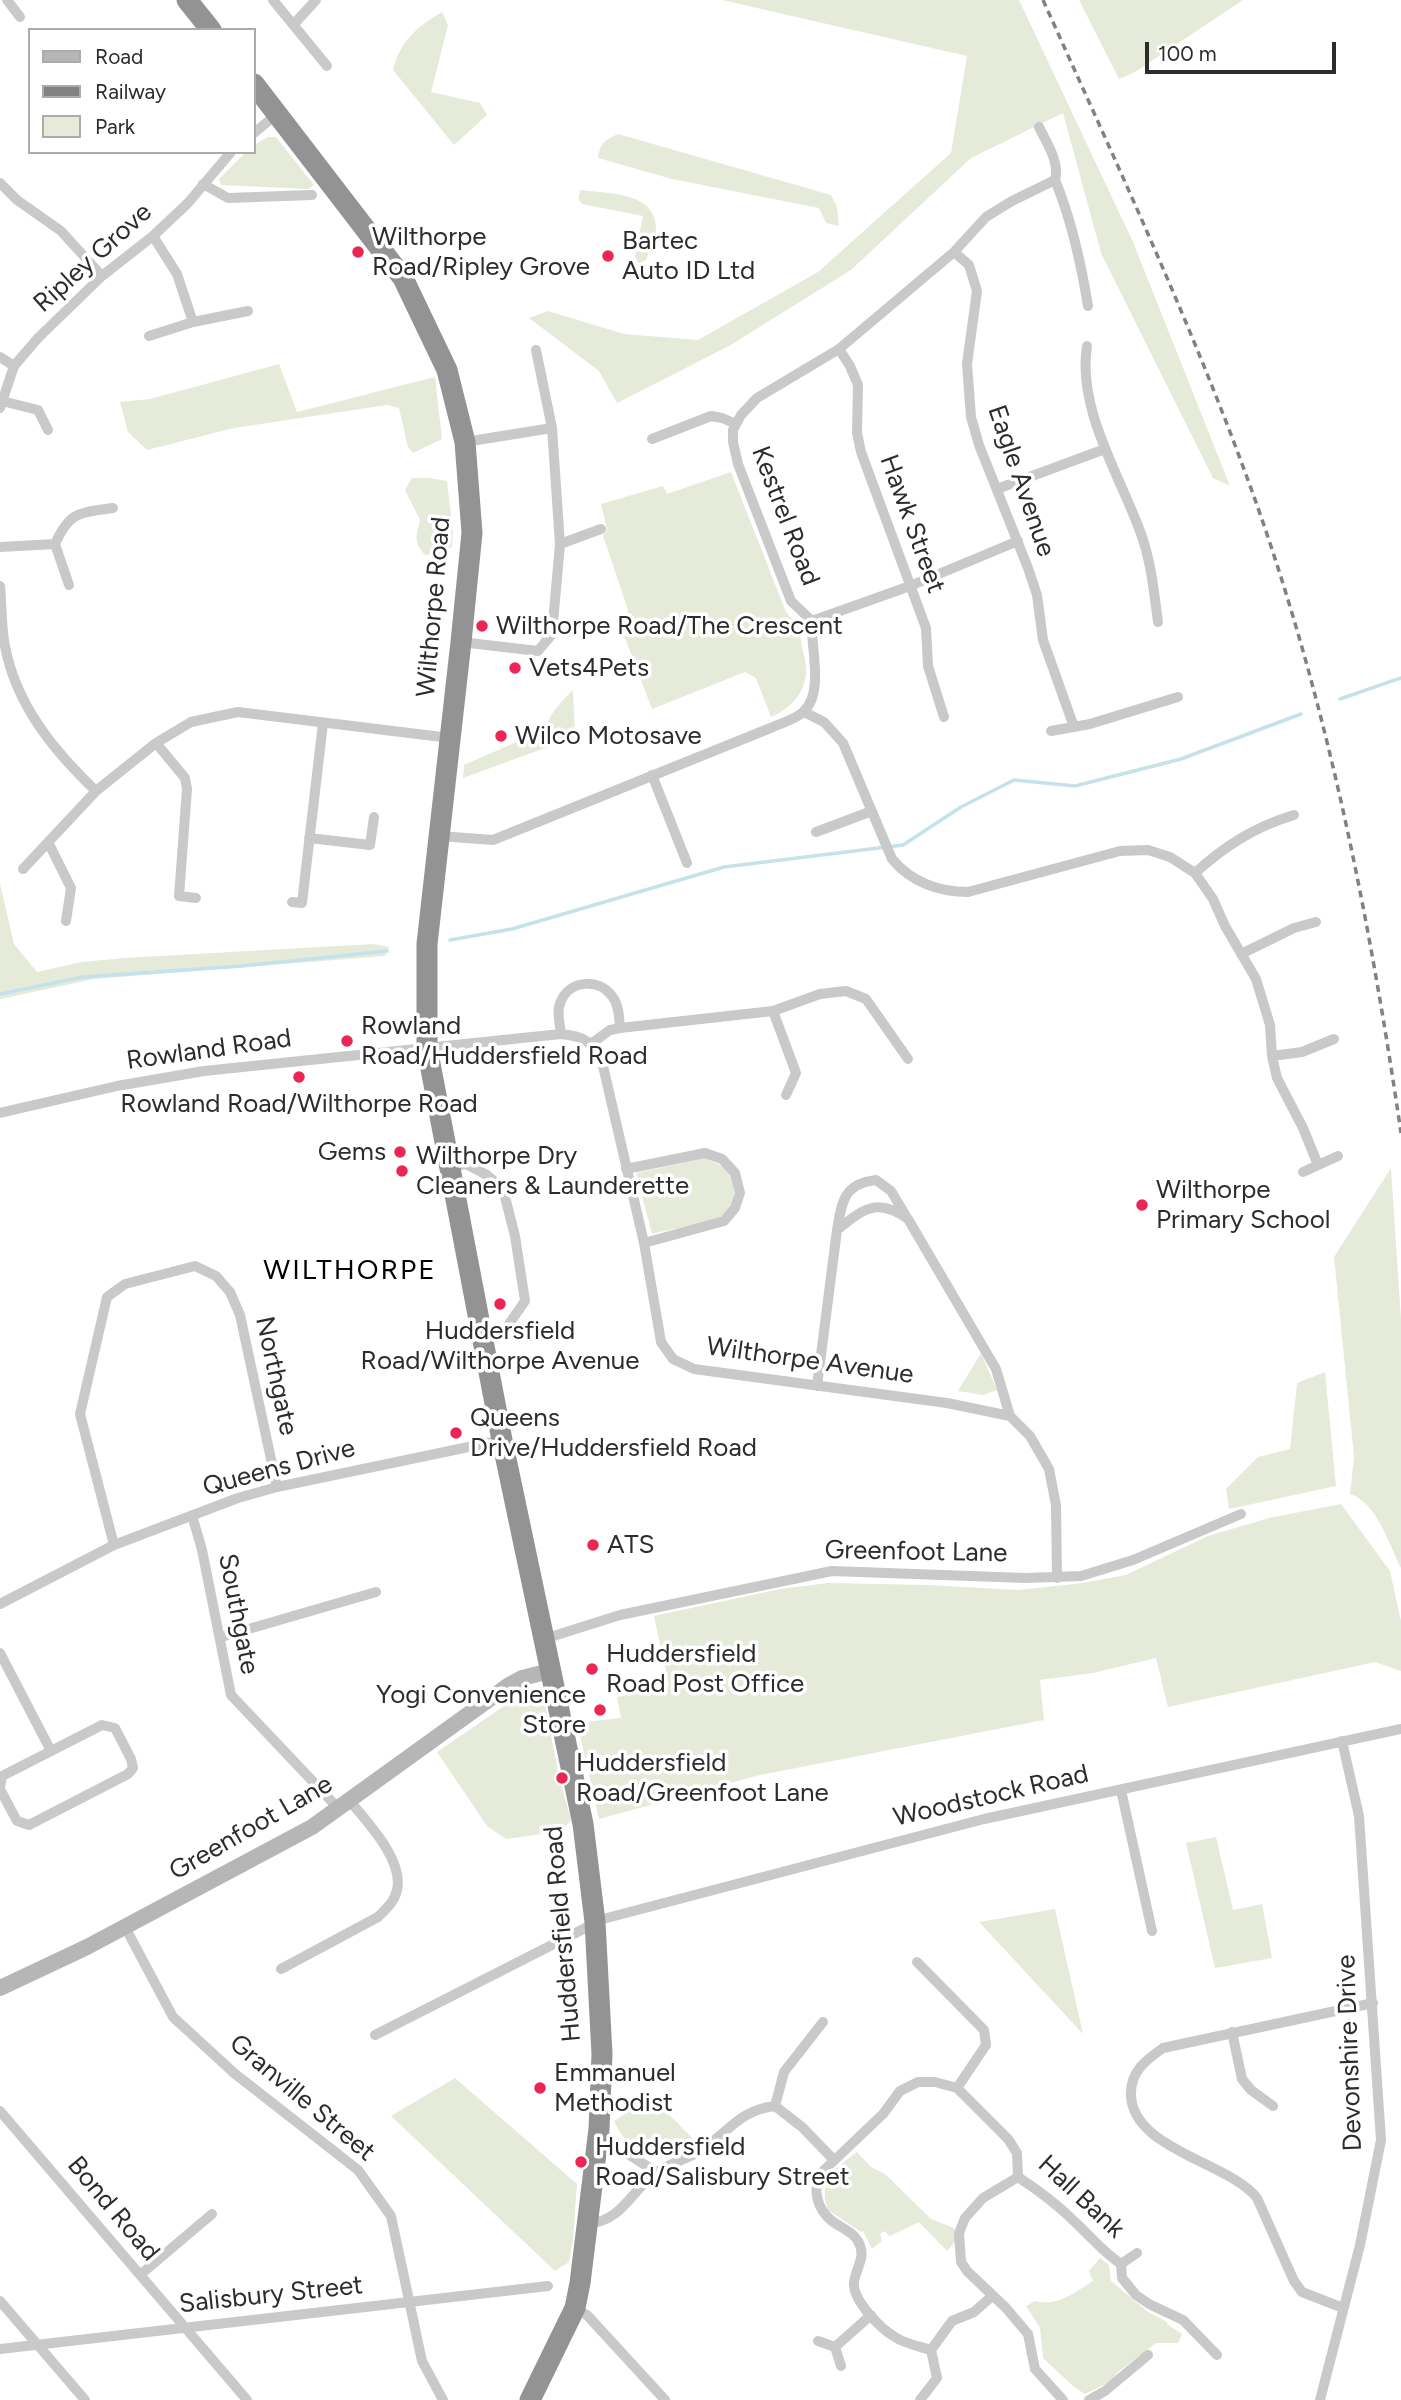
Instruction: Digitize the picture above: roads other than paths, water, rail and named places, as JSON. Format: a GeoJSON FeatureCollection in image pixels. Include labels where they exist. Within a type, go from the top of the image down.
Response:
{"type":"FeatureCollection","features":[{"type":"Feature","properties":{"kind":"highway"},"geometry":{"type":"LineString","coordinates":[[187,0],[209,28]]}},
{"type":"Feature","properties":{"kind":"highway","name":"Wilthorpe Road"},"geometry":{"type":"LineString","coordinates":[[256,87],[403,278],[447,370],[465,442],[471,533],[427,944]]}},
{"type":"Feature","properties":{"kind":"highway","name":"Huddersfield Road"},"geometry":{"type":"LineString","coordinates":[[427,944],[427,1048],[502,1440],[583,1824],[595,1922],[602,2054],[599,2129],[588,2224],[575,2308],[530,2400]]}},
{"type":"Feature","properties":{"kind":"street"},"geometry":{"type":"LineString","coordinates":[[7,0],[20,17]]}},
{"type":"Feature","properties":{"kind":"street"},"geometry":{"type":"LineString","coordinates":[[273,0],[327,66]]}},
{"type":"Feature","properties":{"kind":"street"},"geometry":{"type":"LineString","coordinates":[[293,24],[316,0]]}},
{"type":"Feature","properties":{"kind":"street"},"geometry":{"type":"LineString","coordinates":[[256,131],[277,114]]}},
{"type":"Feature","properties":{"kind":"street"},"geometry":{"type":"LineString","coordinates":[[1039,127],[1055,160],[1058,171],[1055,180],[1082,264],[1088,306]]}},
{"type":"Feature","properties":{"kind":"street","name":"Ripley Grove"},"geometry":{"type":"LineString","coordinates":[[1,405],[15,366],[37,338],[102,276],[153,236],[188,203],[226,154]]}},
{"type":"Feature","properties":{"kind":"street","name":"Kestrel Road"},"geometry":{"type":"LineString","coordinates":[[804,712],[816,675],[811,638],[812,621],[797,609],[786,589],[738,464],[733,442],[736,424],[757,398],[839,349],[954,252],[986,217],[1055,180]]}},
{"type":"Feature","properties":{"kind":"street"},"geometry":{"type":"LineString","coordinates":[[0,183],[18,200],[61,231],[102,276]]}},
{"type":"Feature","properties":{"kind":"street"},"geometry":{"type":"LineString","coordinates":[[203,184],[228,198],[313,195]]}},
{"type":"Feature","properties":{"kind":"street"},"geometry":{"type":"LineString","coordinates":[[153,236],[177,274],[193,322]]}},
{"type":"Feature","properties":{"kind":"street","name":"Eagle Avenue"},"geometry":{"type":"LineString","coordinates":[[954,252],[969,265],[977,291],[967,364],[971,417],[979,445],[1037,595],[1043,640],[1074,727]]}},
{"type":"Feature","properties":{"kind":"street"},"geometry":{"type":"LineString","coordinates":[[149,336],[193,322],[248,311]]}},
{"type":"Feature","properties":{"kind":"street"},"geometry":{"type":"LineString","coordinates":[[1087,346],[1083,366],[1086,379],[1105,449],[1146,550],[1158,622]]}},
{"type":"Feature","properties":{"kind":"street","name":"Hawk Street"},"geometry":{"type":"LineString","coordinates":[[839,349],[858,385],[857,433],[861,452],[926,628],[928,666],[944,717]]}},
{"type":"Feature","properties":{"kind":"street"},"geometry":{"type":"LineString","coordinates":[[461,642],[538,651],[552,634],[560,544],[552,428],[536,350]]}},
{"type":"Feature","properties":{"kind":"street"},"geometry":{"type":"LineString","coordinates":[[0,357],[15,366]]}},
{"type":"Feature","properties":{"kind":"street"},"geometry":{"type":"LineString","coordinates":[[1,405],[38,410],[48,430]]}},
{"type":"Feature","properties":{"kind":"street"},"geometry":{"type":"LineString","coordinates":[[652,439],[711,416],[736,424]]}},
{"type":"Feature","properties":{"kind":"street"},"geometry":{"type":"LineString","coordinates":[[465,442],[552,428]]}},
{"type":"Feature","properties":{"kind":"street"},"geometry":{"type":"LineString","coordinates":[[682,428],[687,440]]}},
{"type":"Feature","properties":{"kind":"street"},"geometry":{"type":"LineString","coordinates":[[997,489],[1105,449]]}},
{"type":"Feature","properties":{"kind":"street"},"geometry":{"type":"LineString","coordinates":[[69,585],[55,544],[63,526],[79,513],[113,508]]}},
{"type":"Feature","properties":{"kind":"street"},"geometry":{"type":"LineString","coordinates":[[560,544],[601,529]]}},
{"type":"Feature","properties":{"kind":"street"},"geometry":{"type":"LineString","coordinates":[[812,621],[910,586],[1018,541]]}},
{"type":"Feature","properties":{"kind":"street"},"geometry":{"type":"LineString","coordinates":[[0,547],[55,544]]}},
{"type":"Feature","properties":{"kind":"street"},"geometry":{"type":"LineString","coordinates":[[0,586],[5,646],[18,689],[37,726],[96,791]]}},
{"type":"Feature","properties":{"kind":"street"},"geometry":{"type":"LineString","coordinates":[[1051,730],[1108,719],[1178,697]]}},
{"type":"Feature","properties":{"kind":"street"},"geometry":{"type":"LineString","coordinates":[[23,869],[96,791],[156,743],[191,722],[238,712],[450,738]]}},
{"type":"Feature","properties":{"kind":"street"},"geometry":{"type":"LineString","coordinates":[[439,835],[493,840],[804,712],[824,722],[843,743],[892,859],[899,868],[926,885],[954,892],[968,892],[1120,851],[1148,850],[1170,857],[1195,873],[1213,899],[1225,926],[1256,979],[1270,1025],[1277,1079],[1303,1128],[1318,1165]]}},
{"type":"Feature","properties":{"kind":"street"},"geometry":{"type":"LineString","coordinates":[[292,902],[302,903],[323,723]]}},
{"type":"Feature","properties":{"kind":"street"},"geometry":{"type":"LineString","coordinates":[[156,743],[184,778],[187,789],[180,896],[196,898]]}},
{"type":"Feature","properties":{"kind":"street"},"geometry":{"type":"LineString","coordinates":[[652,775],[687,863]]}},
{"type":"Feature","properties":{"kind":"street"},"geometry":{"type":"LineString","coordinates":[[817,832],[872,811]]}},
{"type":"Feature","properties":{"kind":"street"},"geometry":{"type":"LineString","coordinates":[[1195,873],[1219,851],[1244,834],[1271,821],[1294,815]]}},
{"type":"Feature","properties":{"kind":"street"},"geometry":{"type":"LineString","coordinates":[[309,838],[370,845],[374,817]]}},
{"type":"Feature","properties":{"kind":"street"},"geometry":{"type":"LineString","coordinates":[[48,842],[71,888],[66,921]]}},
{"type":"Feature","properties":{"kind":"street"},"geometry":{"type":"LineString","coordinates":[[1241,954],[1294,928],[1316,922]]}},
{"type":"Feature","properties":{"kind":"street"},"geometry":{"type":"LineString","coordinates":[[561,1034],[558,1011],[561,1001],[566,993],[584,983],[594,984],[611,994],[616,1002],[620,1028]]}},
{"type":"Feature","properties":{"kind":"street"},"geometry":{"type":"LineString","coordinates":[[427,1048],[561,1034],[584,1038],[592,1043],[610,1030],[774,1011],[820,994],[846,991],[866,999],[908,1059]]}},
{"type":"Feature","properties":{"kind":"street"},"geometry":{"type":"LineString","coordinates":[[774,1011],[796,1073],[786,1094]]}},
{"type":"Feature","properties":{"kind":"street"},"geometry":{"type":"LineString","coordinates":[[1272,1056],[1302,1052],[1334,1039]]}},
{"type":"Feature","properties":{"kind":"street","name":"Wilthorpe Avenue"},"geometry":{"type":"LineString","coordinates":[[592,1043],[603,1066],[644,1243],[662,1342],[673,1359],[694,1369],[947,1403],[1010,1416]]}},
{"type":"Feature","properties":{"kind":"street","name":"Rowland Road"},"geometry":{"type":"LineString","coordinates":[[0,1113],[162,1077],[427,1048]]}},
{"type":"Feature","properties":{"kind":"street"},"geometry":{"type":"LineString","coordinates":[[626,1169],[705,1153],[722,1159],[735,1173],[740,1193],[734,1208],[724,1221],[644,1243]]}},
{"type":"Feature","properties":{"kind":"street"},"geometry":{"type":"LineString","coordinates":[[1303,1172],[1338,1157]]}},
{"type":"Feature","properties":{"kind":"street"},"geometry":{"type":"LineString","coordinates":[[448,1167],[466,1164],[487,1175],[503,1189],[516,1236],[525,1301],[504,1331],[483,1334]]}},
{"type":"Feature","properties":{"kind":"street"},"geometry":{"type":"LineString","coordinates":[[817,1386],[842,1199],[853,1187],[876,1180],[891,1191],[908,1219],[996,1369],[1010,1416],[1030,1436],[1049,1469],[1056,1505],[1057,1578]]}},
{"type":"Feature","properties":{"kind":"street"},"geometry":{"type":"LineString","coordinates":[[837,1230],[862,1210],[891,1207],[908,1219]]}},
{"type":"Feature","properties":{"kind":"street","name":"Northgate"},"geometry":{"type":"LineString","coordinates":[[114,1545],[80,1414],[107,1297],[125,1284],[195,1266],[216,1276],[230,1292],[240,1315],[277,1487]]}},
{"type":"Feature","properties":{"kind":"street","name":"Queens Drive"},"geometry":{"type":"LineString","coordinates":[[0,1604],[114,1545],[192,1515],[277,1487],[502,1440]]}},
{"type":"Feature","properties":{"kind":"street","name":"Greenfoot Lane"},"geometry":{"type":"LineString","coordinates":[[544,1639],[620,1615],[832,1572],[1057,1578],[1102,1571],[1241,1514]]}},
{"type":"Feature","properties":{"kind":"street","name":"Southgate"},"geometry":{"type":"LineString","coordinates":[[192,1515],[202,1550],[231,1695],[376,1834],[393,1861],[397,1890],[390,1905],[378,1917],[281,1969]]}},
{"type":"Feature","properties":{"kind":"street"},"geometry":{"type":"LineString","coordinates":[[220,1637],[376,1592]]}},
{"type":"Feature","properties":{"kind":"street"},"geometry":{"type":"LineString","coordinates":[[0,1653],[51,1751]]}},
{"type":"Feature","properties":{"kind":"street","name":"Greenfoot Lane"},"geometry":{"type":"LineString","coordinates":[[0,1988],[50,1966],[312,1827],[509,1685],[522,1678],[550,1671]]}},
{"type":"Feature","properties":{"kind":"street"},"geometry":{"type":"LineString","coordinates":[[102,1725],[115,1728],[133,1768],[128,1774],[29,1825],[17,1821],[0,1788],[2,1776],[102,1725]]}},
{"type":"Feature","properties":{"kind":"street","name":"Woodstock Road"},"geometry":{"type":"LineString","coordinates":[[375,2035],[595,1922],[984,1819],[1401,1729]]}},
{"type":"Feature","properties":{"kind":"street","name":"Devonshire Drive"},"geometry":{"type":"LineString","coordinates":[[1320,2400],[1360,2245],[1381,2140],[1359,1816],[1342,1741]]}},
{"type":"Feature","properties":{"kind":"street"},"geometry":{"type":"LineString","coordinates":[[1121,1790],[1152,1931]]}},
{"type":"Feature","properties":{"kind":"street","name":"Granville Street"},"geometry":{"type":"LineString","coordinates":[[125,1927],[173,2017],[234,2073],[359,2170],[391,2216],[422,2361],[443,2400]]}},
{"type":"Feature","properties":{"kind":"street"},"geometry":{"type":"LineString","coordinates":[[918,1962],[984,2030],[986,2045],[957,2088],[935,2082],[918,2082],[900,2091],[866,2131],[821,2173],[815,2193],[824,2212],[832,2221],[857,2238],[862,2258],[853,2286],[861,2304],[896,2338],[931,2350]]}},
{"type":"Feature","properties":{"kind":"street"},"geometry":{"type":"LineString","coordinates":[[1343,2308],[1302,2292],[1294,2281],[1257,2198],[1249,2188],[1184,2154],[1139,2123],[1130,2104],[1131,2080],[1146,2060],[1163,2048],[1373,2003]]}},
{"type":"Feature","properties":{"kind":"street"},"geometry":{"type":"LineString","coordinates":[[775,2106],[784,2072],[823,2022]]}},
{"type":"Feature","properties":{"kind":"street"},"geometry":{"type":"LineString","coordinates":[[1232,2032],[1242,2079],[1251,2090],[1273,2106]]}},
{"type":"Feature","properties":{"kind":"street","name":"Hall Bank"},"geometry":{"type":"LineString","coordinates":[[957,2088],[1009,2139],[1017,2153],[1018,2177],[1040,2191],[1100,2248],[1121,2264],[1122,2278],[1136,2295],[1183,2320],[1216,2355]]}},
{"type":"Feature","properties":{"kind":"street"},"geometry":{"type":"LineString","coordinates":[[588,2224],[603,2222],[618,2212],[656,2172],[683,2161],[707,2146],[747,2112],[775,2106],[802,2127],[834,2159]]}},
{"type":"Feature","properties":{"kind":"street","name":"Bond Road"},"geometry":{"type":"LineString","coordinates":[[0,2111],[247,2400]]}},
{"type":"Feature","properties":{"kind":"street"},"geometry":{"type":"LineString","coordinates":[[599,2129],[614,2145],[656,2172]]}},
{"type":"Feature","properties":{"kind":"street"},"geometry":{"type":"LineString","coordinates":[[1018,2177],[983,2198],[965,2218],[959,2233],[961,2262],[1028,2334],[1035,2369],[1063,2400]]}},
{"type":"Feature","properties":{"kind":"street"},"geometry":{"type":"LineString","coordinates":[[140,2275],[212,2214]]}},
{"type":"Feature","properties":{"kind":"street","name":"Hall Bank"},"geometry":{"type":"LineString","coordinates":[[1121,2264],[1137,2253]]}},
{"type":"Feature","properties":{"kind":"street","name":"Salisbury Street"},"geometry":{"type":"LineString","coordinates":[[0,2349],[548,2286]]}},
{"type":"Feature","properties":{"kind":"street"},"geometry":{"type":"LineString","coordinates":[[920,2400],[937,2378],[931,2350],[953,2321],[974,2312],[991,2297]]}},
{"type":"Feature","properties":{"kind":"street"},"geometry":{"type":"LineString","coordinates":[[0,2301],[85,2400]]}},
{"type":"Feature","properties":{"kind":"street"},"geometry":{"type":"LineString","coordinates":[[575,2308],[587,2315],[665,2400]]}},
{"type":"Feature","properties":{"kind":"street"},"geometry":{"type":"LineString","coordinates":[[835,2347],[871,2315]]}},
{"type":"Feature","properties":{"kind":"street"},"geometry":{"type":"LineString","coordinates":[[818,2341],[835,2347]]}},
{"type":"Feature","properties":{"kind":"street"},"geometry":{"type":"LineString","coordinates":[[835,2347],[841,2366]]}},
{"type":"Feature","properties":{"kind":"street"},"geometry":{"type":"LineString","coordinates":[[1089,2400],[1105,2391],[1148,2355]]}},
{"type":"Feature","properties":{"kind":"waterway"},"geometry":{"type":"LineString","coordinates":[[1340,699],[1401,678]]}},
{"type":"Feature","properties":{"kind":"waterway"},"geometry":{"type":"LineString","coordinates":[[450,940],[512,929],[724,867],[903,845],[961,807],[1014,780],[1075,786],[1181,759],[1301,714]]}},
{"type":"Feature","properties":{"kind":"waterway"},"geometry":{"type":"LineString","coordinates":[[0,994],[83,977],[242,966],[387,951]]}},
{"type":"Feature","properties":{"kind":"railway"},"geometry":{"type":"LineString","coordinates":[[1043,0],[1156,252],[1209,379],[1258,508],[1283,584],[1326,739],[1361,896],[1401,1133]]}},
{"type":"Feature","properties":{"kind":"place","name":"Wilthorpe Road/Ripley Grove"},"geometry":{"type":"Point","coordinates":[358,252]}},
{"type":"Feature","properties":{"kind":"place","name":"Bartec Auto ID Ltd"},"geometry":{"type":"Point","coordinates":[608,256]}},
{"type":"Feature","properties":{"kind":"place","name":"Wilthorpe Road/The Crescent"},"geometry":{"type":"Point","coordinates":[482,626]}},
{"type":"Feature","properties":{"kind":"place","name":"Vets4Pets"},"geometry":{"type":"Point","coordinates":[515,668]}},
{"type":"Feature","properties":{"kind":"place","name":"Wilco Motosave"},"geometry":{"type":"Point","coordinates":[501,736]}},
{"type":"Feature","properties":{"kind":"place","name":"Rowland Road/Huddersfield Road"},"geometry":{"type":"Point","coordinates":[347,1041]}},
{"type":"Feature","properties":{"kind":"place","name":"Rowland Road/Wilthorpe Road"},"geometry":{"type":"Point","coordinates":[299,1077]}},
{"type":"Feature","properties":{"kind":"place","name":"Gems"},"geometry":{"type":"Point","coordinates":[400,1152]}},
{"type":"Feature","properties":{"kind":"place","name":"Wilthorpe Dry Cleaners & Launderette"},"geometry":{"type":"Point","coordinates":[402,1171]}},
{"type":"Feature","properties":{"kind":"place","name":"Wilthorpe Primary School"},"geometry":{"type":"Point","coordinates":[1142,1205]}},
{"type":"Feature","properties":{"kind":"place","name":"Huddersfield Road/Wilthorpe Avenue"},"geometry":{"type":"Point","coordinates":[500,1304]}},
{"type":"Feature","properties":{"kind":"place","name":"Queens Drive/Huddersfield Road"},"geometry":{"type":"Point","coordinates":[456,1433]}},
{"type":"Feature","properties":{"kind":"place","name":"ATS"},"geometry":{"type":"Point","coordinates":[593,1545]}},
{"type":"Feature","properties":{"kind":"place","name":"Huddersfield Road Post Office"},"geometry":{"type":"Point","coordinates":[592,1669]}},
{"type":"Feature","properties":{"kind":"place","name":"Yogi Convenience Store"},"geometry":{"type":"Point","coordinates":[600,1710]}},
{"type":"Feature","properties":{"kind":"place","name":"Huddersfield Road/Greenfoot Lane"},"geometry":{"type":"Point","coordinates":[562,1778]}},
{"type":"Feature","properties":{"kind":"place","name":"Emmanuel Methodist"},"geometry":{"type":"Point","coordinates":[540,2088]}},
{"type":"Feature","properties":{"kind":"place","name":"Huddersfield Road/Salisbury Street"},"geometry":{"type":"Point","coordinates":[581,2162]}},
{"type":"Feature","properties":{"kind":"district","name":"WILTHORPE"},"geometry":{"type":"Point","coordinates":[350,1271]}}]}
